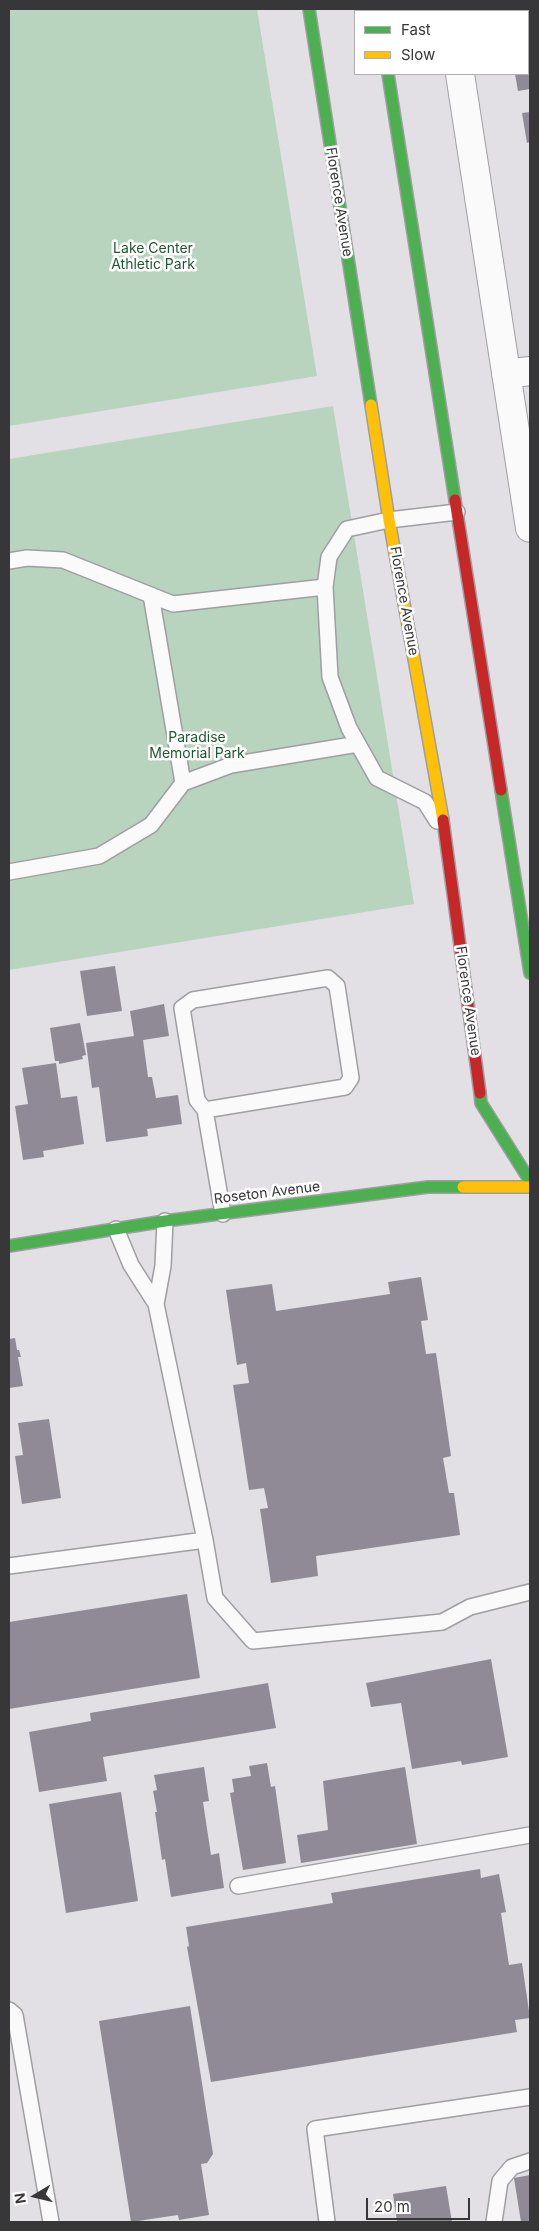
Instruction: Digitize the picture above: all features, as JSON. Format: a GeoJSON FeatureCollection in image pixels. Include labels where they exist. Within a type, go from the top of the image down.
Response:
{"type":"FeatureCollection","features":[{"type":"Feature","properties":{"kind":"main road","name":"Florence Avenue"},"geometry":{"type":"LineString","coordinates":[[309,9],[389,520],[446,834],[481,1104],[530,1181]]}},
{"type":"Feature","properties":{"kind":"main road"},"geometry":{"type":"LineString","coordinates":[[388,75],[530,973]]}},
{"type":"Feature","properties":{"kind":"main road","name":"Roseton Avenue"},"geometry":{"type":"LineString","coordinates":[[9,1246],[165,1221],[428,1187],[530,1188]]}},
{"type":"Feature","properties":{"kind":"street"},"geometry":{"type":"LineString","coordinates":[[460,75],[518,373],[530,528]]}},
{"type":"Feature","properties":{"kind":"lane"},"geometry":{"type":"LineString","coordinates":[[446,834],[425,802],[376,778],[349,728],[330,677],[325,587],[329,557],[347,529],[389,520],[457,512]]}},
{"type":"Feature","properties":{"kind":"lane"},"geometry":{"type":"LineString","coordinates":[[9,561],[27,558],[63,560],[173,604],[325,587]]}},
{"type":"Feature","properties":{"kind":"lane"},"geometry":{"type":"LineString","coordinates":[[151,596],[183,783]]}},
{"type":"Feature","properties":{"kind":"lane"},"geometry":{"type":"LineString","coordinates":[[9,872],[100,856],[151,825],[183,783],[231,765],[358,744]]}},
{"type":"Feature","properties":{"kind":"lane"},"geometry":{"type":"LineString","coordinates":[[204,1110],[346,1087],[352,1078],[337,986],[328,978],[193,1000],[182,1008],[197,1100],[204,1110],[223,1214]]}},
{"type":"Feature","properties":{"kind":"lane"},"geometry":{"type":"LineString","coordinates":[[165,1221],[162,1266],[156,1304],[205,1540],[215,1598],[253,1641],[442,1622],[470,1607],[530,1592]]}},
{"type":"Feature","properties":{"kind":"lane"},"geometry":{"type":"LineString","coordinates":[[116,1229],[131,1265],[156,1304]]}},
{"type":"Feature","properties":{"kind":"lane"},"geometry":{"type":"LineString","coordinates":[[9,1566],[205,1540]]}},
{"type":"Feature","properties":{"kind":"lane"},"geometry":{"type":"LineString","coordinates":[[238,1886],[530,1835]]}},
{"type":"Feature","properties":{"kind":"lane"},"geometry":{"type":"LineString","coordinates":[[9,2010],[15,2015],[51,2222]]}},
{"type":"Feature","properties":{"kind":"lane"},"geometry":{"type":"LineString","coordinates":[[327,2222],[315,2129],[530,2097]]}},
{"type":"Feature","properties":{"kind":"lane"},"geometry":{"type":"LineString","coordinates":[[494,2222],[500,2181],[512,2166],[530,2161]]}},
{"type":"Feature","properties":{"kind":"green space","name":"Lake Center Athletic Park"},"geometry":{"type":"Polygon","coordinates":[[[9,9],[257,9],[317,376],[9,426],[9,9]]]}},
{"type":"Feature","properties":{"kind":"green space","name":"Paradise Memorial Park"},"geometry":{"type":"Polygon","coordinates":[[[333,406],[414,904],[9,970],[9,459],[333,406]]]}},
{"type":"Feature","properties":{"kind":"building"},"geometry":{"type":"Polygon","coordinates":[[[529,40],[530,89],[518,91],[515,75],[529,75],[529,40]]]}},
{"type":"Feature","properties":{"kind":"building"},"geometry":{"type":"Polygon","coordinates":[[[530,112],[530,142],[527,143],[522,113],[530,112]]]}},
{"type":"Feature","properties":{"kind":"building"},"geometry":{"type":"Polygon","coordinates":[[[115,966],[122,1011],[87,1016],[80,971],[115,966]]]}},
{"type":"Feature","properties":{"kind":"building"},"geometry":{"type":"Polygon","coordinates":[[[164,1004],[169,1036],[143,1040],[148,1077],[152,1077],[156,1098],[178,1095],[182,1124],[147,1129],[148,1136],[106,1142],[99,1087],[92,1088],[86,1043],[134,1036],[130,1011],[164,1004]]]}},
{"type":"Feature","properties":{"kind":"building"},"geometry":{"type":"Polygon","coordinates":[[[80,1023],[86,1055],[82,1056],[83,1059],[59,1064],[59,1061],[55,1061],[50,1028],[80,1023]]]}},
{"type":"Feature","properties":{"kind":"building"},"geometry":{"type":"Polygon","coordinates":[[[56,1063],[61,1098],[77,1096],[84,1144],[43,1151],[44,1157],[23,1160],[15,1106],[28,1104],[22,1068],[56,1063]]]}},
{"type":"Feature","properties":{"kind":"building"},"geometry":{"type":"Polygon","coordinates":[[[421,1277],[428,1320],[421,1321],[426,1354],[436,1353],[451,1456],[443,1458],[449,1493],[454,1493],[460,1535],[316,1556],[318,1576],[271,1583],[260,1509],[268,1508],[264,1488],[249,1490],[233,1385],[249,1383],[246,1363],[237,1365],[226,1290],[272,1284],[276,1311],[390,1294],[388,1282],[421,1277]]]}},
{"type":"Feature","properties":{"kind":"building"},"geometry":{"type":"Polygon","coordinates":[[[15,1338],[17,1350],[19,1350],[21,1357],[18,1357],[23,1386],[9,1388],[9,1339],[15,1338]]]}},
{"type":"Feature","properties":{"kind":"building"},"geometry":{"type":"Polygon","coordinates":[[[49,1419],[61,1498],[22,1504],[15,1456],[23,1455],[18,1423],[49,1419]]]}},
{"type":"Feature","properties":{"kind":"building"},"geometry":{"type":"Polygon","coordinates":[[[187,1594],[200,1678],[9,1709],[9,1622],[187,1594]]]}},
{"type":"Feature","properties":{"kind":"building"},"geometry":{"type":"Polygon","coordinates":[[[491,1659],[508,1757],[462,1765],[461,1761],[412,1769],[401,1703],[371,1707],[366,1683],[491,1659]]]}},
{"type":"Feature","properties":{"kind":"building"},"geometry":{"type":"Polygon","coordinates":[[[268,1683],[276,1728],[103,1757],[107,1781],[39,1792],[29,1732],[91,1721],[90,1713],[268,1683]]]}},
{"type":"Feature","properties":{"kind":"building"},"geometry":{"type":"Polygon","coordinates":[[[267,1763],[271,1787],[275,1786],[286,1863],[243,1870],[230,1793],[234,1792],[232,1779],[251,1776],[249,1766],[267,1763]]]}},
{"type":"Feature","properties":{"kind":"building"},"geometry":{"type":"Polygon","coordinates":[[[204,1767],[209,1801],[203,1802],[211,1855],[219,1853],[224,1888],[171,1897],[165,1859],[162,1860],[155,1812],[157,1812],[153,1791],[157,1790],[154,1775],[204,1767]]]}},
{"type":"Feature","properties":{"kind":"building"},"geometry":{"type":"Polygon","coordinates":[[[405,1767],[417,1844],[301,1863],[297,1835],[328,1830],[323,1781],[405,1767]]]}},
{"type":"Feature","properties":{"kind":"building"},"geometry":{"type":"Polygon","coordinates":[[[121,1792],[138,1901],[66,1913],[49,1804],[121,1792]]]}},
{"type":"Feature","properties":{"kind":"building"},"geometry":{"type":"Polygon","coordinates":[[[480,1869],[481,1878],[499,1874],[506,1912],[501,1913],[509,1965],[522,1963],[530,2018],[515,2020],[517,2032],[211,2082],[187,1947],[189,1946],[186,1927],[333,1903],[331,1893],[480,1869]]]}},
{"type":"Feature","properties":{"kind":"building"},"geometry":{"type":"Polygon","coordinates":[[[190,2006],[213,2154],[207,2163],[201,2164],[209,2215],[179,2220],[178,2215],[131,2222],[99,2021],[190,2006]]]}},
{"type":"Feature","properties":{"kind":"building"},"geometry":{"type":"Polygon","coordinates":[[[530,2175],[530,2222],[521,2222],[514,2178],[530,2175]]]}},
{"type":"Feature","properties":{"kind":"building"},"geometry":{"type":"Polygon","coordinates":[[[446,2186],[452,2222],[397,2222],[393,2194],[446,2186]]]}},
{"type":"Feature","properties":{"kind":"traffic: fast"},"geometry":{"type":"LineString","coordinates":[[309,9],[371,405]]}},
{"type":"Feature","properties":{"kind":"traffic: fast"},"geometry":{"type":"LineString","coordinates":[[388,75],[455,500]]}},
{"type":"Feature","properties":{"kind":"traffic: fast"},"geometry":{"type":"LineString","coordinates":[[501,790],[530,973]]}},
{"type":"Feature","properties":{"kind":"traffic: fast"},"geometry":{"type":"LineString","coordinates":[[480,1093],[481,1103],[530,1181]]}},
{"type":"Feature","properties":{"kind":"traffic: fast"},"geometry":{"type":"LineString","coordinates":[[9,1246],[165,1221],[428,1187],[463,1187]]}},
{"type":"Feature","properties":{"kind":"traffic: slow"},"geometry":{"type":"LineString","coordinates":[[371,405],[389,520],[443,820]]}},
{"type":"Feature","properties":{"kind":"traffic: slow"},"geometry":{"type":"LineString","coordinates":[[463,1187],[530,1187]]}},
{"type":"Feature","properties":{"kind":"traffic: jam"},"geometry":{"type":"LineString","coordinates":[[455,500],[501,790]]}},
{"type":"Feature","properties":{"kind":"traffic: jam"},"geometry":{"type":"LineString","coordinates":[[443,820],[480,1093]]}}]}
